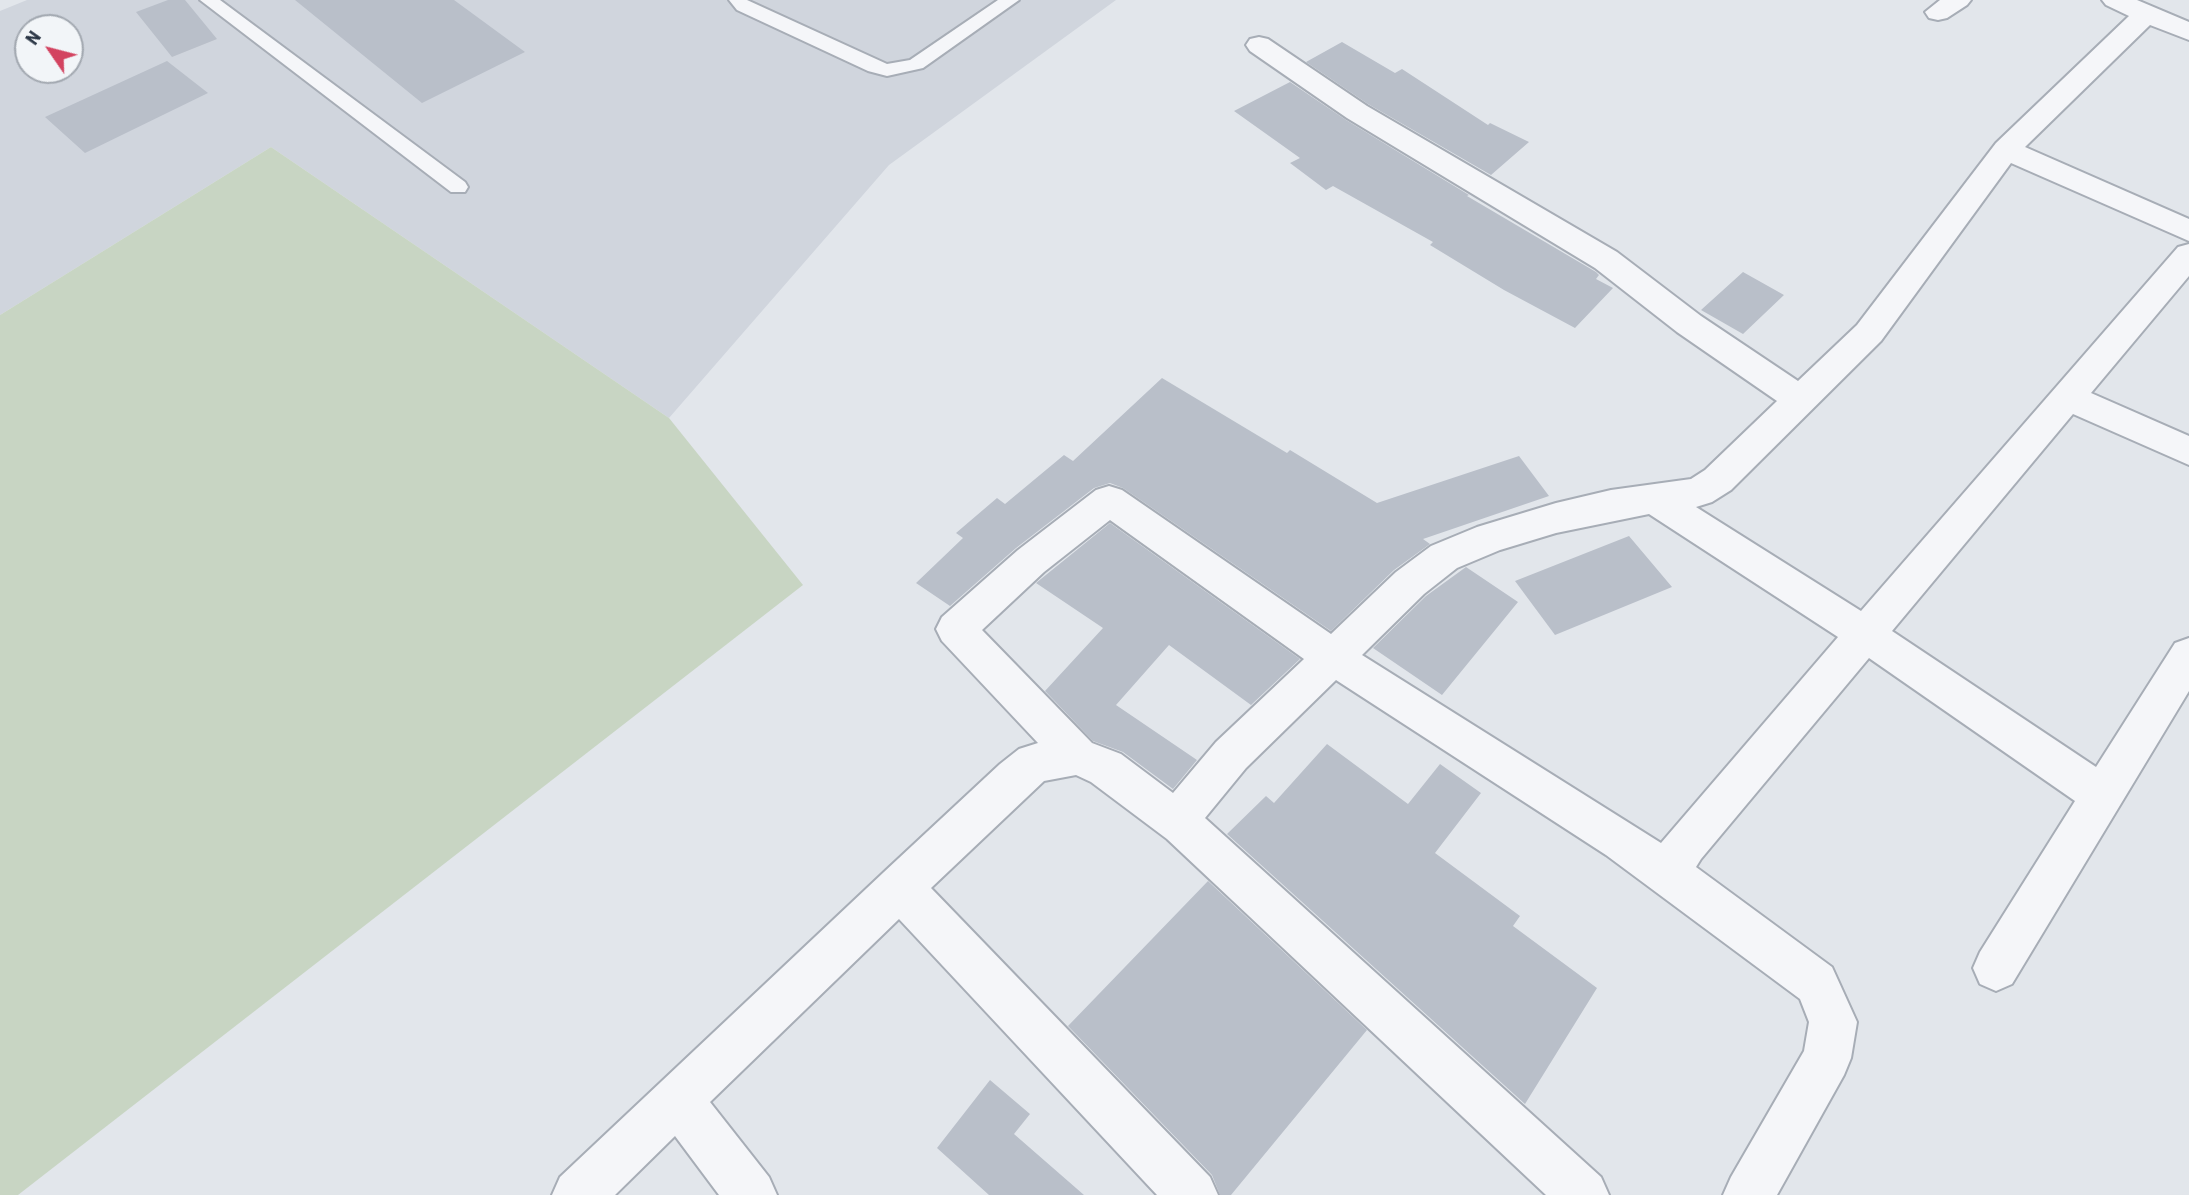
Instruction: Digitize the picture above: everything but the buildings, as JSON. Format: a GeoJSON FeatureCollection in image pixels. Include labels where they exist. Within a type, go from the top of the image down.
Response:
{"type":"FeatureCollection","features":[{"type":"Feature","properties":{"kind":"street"},"geometry":{"type":"LineString","coordinates":[[1176,821],[1231,755],[1410,583],[1444,557],[1490,538],[1556,518],[1653,498],[1699,492],[1718,480],[1869,333],[2006,149],[2131,7],[2189,32]]}},
{"type":"Feature","properties":{"kind":"street"},"geometry":{"type":"LineString","coordinates":[[1259,45],[1357,112],[1606,260],[1689,324],[1800,400]]}},
{"type":"Feature","properties":{"kind":"street"},"geometry":{"type":"LineString","coordinates":[[2006,149],[2189,231]]}},
{"type":"Feature","properties":{"kind":"street"},"geometry":{"type":"LineString","coordinates":[[1667,873],[1686,844],[2189,255]]}},
{"type":"Feature","properties":{"kind":"street"},"geometry":{"type":"LineString","coordinates":[[2068,397],[2189,451]]}},
{"type":"Feature","properties":{"kind":"street"},"geometry":{"type":"LineString","coordinates":[[1653,498],[1865,634],[2102,795]]}},
{"type":"Feature","properties":{"kind":"street"},"geometry":{"type":"LineString","coordinates":[[1583,1195],[1176,821],[1106,768],[1077,756],[956,629],[1031,561],[1109,500],[1334,658],[1621,840],[1807,975],[1816,983],[1833,1022],[1827,1058],[1749,1195]]}},
{"type":"Feature","properties":{"kind":"street"},"geometry":{"type":"LineString","coordinates":[[1996,968],[2102,795],[2178,698],[2189,655]]}},
{"type":"Feature","properties":{"kind":"street"},"geometry":{"type":"LineString","coordinates":[[578,1195],[900,887],[1034,763],[1077,756]]}},
{"type":"Feature","properties":{"kind":"street"},"geometry":{"type":"LineString","coordinates":[[900,887],[1192,1195]]}},
{"type":"Feature","properties":{"kind":"street"},"geometry":{"type":"LineString","coordinates":[[677,1099],[751,1195]]}},
{"type":"Feature","properties":{"kind":"lane"},"geometry":{"type":"LineString","coordinates":[[209,0],[458,187]]}},
{"type":"Feature","properties":{"kind":"lane"},"geometry":{"type":"LineString","coordinates":[[738,0],[743,6],[887,71],[916,64],[1010,0]]}},
{"type":"Feature","properties":{"kind":"shaded area"},"geometry":{"type":"Polygon","coordinates":[[[27,0],[1116,0],[889,165],[669,418],[271,147],[0,315],[0,11],[27,0]]]}},
{"type":"Feature","properties":{"kind":"green space"},"geometry":{"type":"Polygon","coordinates":[[[271,147],[669,418],[803,585],[18,1195],[0,1195],[0,315],[271,147]]]}}]}
